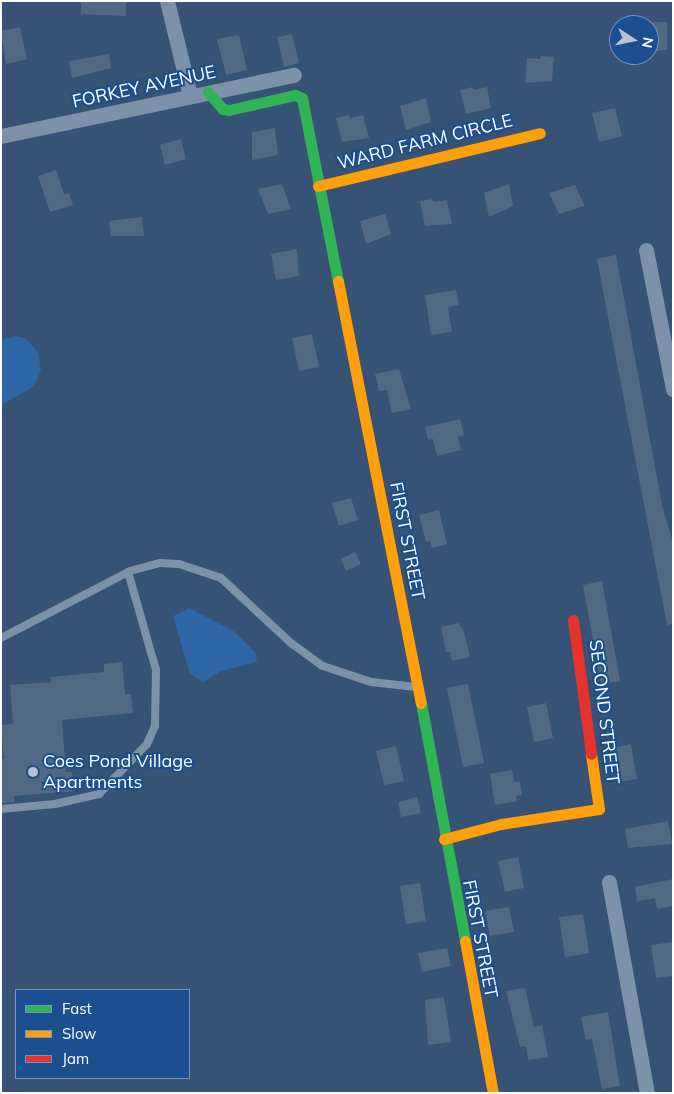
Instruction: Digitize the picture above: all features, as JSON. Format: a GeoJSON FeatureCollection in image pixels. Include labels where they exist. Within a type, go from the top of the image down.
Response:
{"type":"FeatureCollection","features":[{"type":"Feature","properties":{"kind":"street"},"geometry":{"type":"LineString","coordinates":[[167,1],[190,95]]}},
{"type":"Feature","properties":{"kind":"street","name":"FORKEY AVENUE"},"geometry":{"type":"LineString","coordinates":[[1,136],[190,95],[294,75]]}},
{"type":"Feature","properties":{"kind":"street","name":"FIRST STREET"},"geometry":{"type":"LineString","coordinates":[[208,92],[223,109],[229,110],[294,94],[302,98],[493,1093]]}},
{"type":"Feature","properties":{"kind":"street","name":"WARD FARM CIRCLE"},"geometry":{"type":"LineString","coordinates":[[318,186],[540,133]]}},
{"type":"Feature","properties":{"kind":"street"},"geometry":{"type":"LineString","coordinates":[[646,250],[673,389]]}},
{"type":"Feature","properties":{"kind":"street","name":"SECOND STREET"},"geometry":{"type":"LineString","coordinates":[[444,839],[501,824],[598,809],[573,620]]}},
{"type":"Feature","properties":{"kind":"street"},"geometry":{"type":"LineString","coordinates":[[609,882],[647,1093]]}},
{"type":"Feature","properties":{"kind":"lane"},"geometry":{"type":"LineString","coordinates":[[1,638],[128,572],[170,563],[213,573],[237,590],[291,643],[323,666],[371,682],[416,687]]}},
{"type":"Feature","properties":{"kind":"lane"},"geometry":{"type":"LineString","coordinates":[[1,809],[55,804],[99,794],[147,744],[156,726],[156,670],[128,572]]}},
{"type":"Feature","properties":{"kind":"shaded area"},"geometry":{"type":"Polygon","coordinates":[[[16,336],[25,338],[38,352],[41,371],[33,387],[1,405],[1,340],[16,336]]]}},
{"type":"Feature","properties":{"kind":"shaded area"},"geometry":{"type":"Polygon","coordinates":[[[189,608],[235,632],[255,652],[257,662],[221,671],[203,682],[190,674],[173,616],[189,608]]]}},
{"type":"Feature","properties":{"kind":"building"},"geometry":{"type":"Polygon","coordinates":[[[81,1],[126,1],[126,16],[81,14],[81,1]]]}},
{"type":"Feature","properties":{"kind":"building"},"geometry":{"type":"Polygon","coordinates":[[[659,22],[667,22],[667,50],[659,50],[659,22]]]}},
{"type":"Feature","properties":{"kind":"building"},"geometry":{"type":"Polygon","coordinates":[[[20,27],[27,59],[6,64],[1,31],[20,27]]]}},
{"type":"Feature","properties":{"kind":"building"},"geometry":{"type":"Polygon","coordinates":[[[292,34],[299,63],[284,67],[277,37],[292,34]]]}},
{"type":"Feature","properties":{"kind":"building"},"geometry":{"type":"Polygon","coordinates":[[[239,35],[247,70],[226,75],[217,39],[239,35]]]}},
{"type":"Feature","properties":{"kind":"building"},"geometry":{"type":"Polygon","coordinates":[[[109,54],[111,68],[72,78],[69,61],[109,54]]]}},
{"type":"Feature","properties":{"kind":"building"},"geometry":{"type":"Polygon","coordinates":[[[541,56],[554,57],[552,81],[525,83],[527,58],[540,59],[541,56]]]}},
{"type":"Feature","properties":{"kind":"building"},"geometry":{"type":"Polygon","coordinates":[[[473,87],[473,90],[487,87],[491,108],[466,114],[460,90],[473,87]]]}},
{"type":"Feature","properties":{"kind":"building"},"geometry":{"type":"Polygon","coordinates":[[[426,98],[431,122],[406,130],[400,106],[426,98]]]}},
{"type":"Feature","properties":{"kind":"building"},"geometry":{"type":"Polygon","coordinates":[[[615,108],[622,136],[599,142],[592,113],[615,108]]]}},
{"type":"Feature","properties":{"kind":"building"},"geometry":{"type":"Polygon","coordinates":[[[349,115],[350,118],[363,115],[369,138],[342,142],[336,118],[349,115]]]}},
{"type":"Feature","properties":{"kind":"building"},"geometry":{"type":"Polygon","coordinates":[[[275,128],[278,155],[252,160],[252,132],[275,128]]]}},
{"type":"Feature","properties":{"kind":"building"},"geometry":{"type":"Polygon","coordinates":[[[181,139],[186,159],[165,165],[160,145],[181,139]]]}},
{"type":"Feature","properties":{"kind":"building"},"geometry":{"type":"Polygon","coordinates":[[[56,170],[64,194],[69,193],[73,205],[50,212],[38,176],[56,170]]]}},
{"type":"Feature","properties":{"kind":"building"},"geometry":{"type":"Polygon","coordinates":[[[282,184],[291,209],[268,214],[258,189],[282,184]]]}},
{"type":"Feature","properties":{"kind":"building"},"geometry":{"type":"Polygon","coordinates":[[[509,184],[513,206],[489,217],[484,193],[509,184]]]}},
{"type":"Feature","properties":{"kind":"building"},"geometry":{"type":"Polygon","coordinates":[[[575,185],[585,206],[559,214],[549,193],[575,185]]]}},
{"type":"Feature","properties":{"kind":"building"},"geometry":{"type":"Polygon","coordinates":[[[433,199],[433,202],[447,200],[452,224],[425,226],[420,201],[433,199]]]}},
{"type":"Feature","properties":{"kind":"building"},"geometry":{"type":"Polygon","coordinates":[[[385,214],[391,234],[366,244],[360,221],[385,214]]]}},
{"type":"Feature","properties":{"kind":"building"},"geometry":{"type":"Polygon","coordinates":[[[142,217],[144,236],[111,236],[109,221],[142,217]]]}},
{"type":"Feature","properties":{"kind":"building"},"geometry":{"type":"Polygon","coordinates":[[[297,249],[299,276],[276,280],[271,254],[297,249]]]}},
{"type":"Feature","properties":{"kind":"building"},"geometry":{"type":"Polygon","coordinates":[[[616,255],[662,505],[673,543],[673,624],[667,625],[597,259],[616,255]]]}},
{"type":"Feature","properties":{"kind":"building"},"geometry":{"type":"Polygon","coordinates":[[[456,290],[459,305],[448,307],[452,332],[431,335],[425,295],[456,290]]]}},
{"type":"Feature","properties":{"kind":"building"},"geometry":{"type":"Polygon","coordinates":[[[312,334],[319,367],[299,371],[292,338],[312,334]]]}},
{"type":"Feature","properties":{"kind":"building"},"geometry":{"type":"Polygon","coordinates":[[[399,369],[411,409],[392,413],[387,390],[379,391],[375,374],[399,369]]]}},
{"type":"Feature","properties":{"kind":"building"},"geometry":{"type":"Polygon","coordinates":[[[460,419],[464,435],[458,437],[461,450],[437,456],[433,439],[428,440],[425,427],[460,419]]]}},
{"type":"Feature","properties":{"kind":"building"},"geometry":{"type":"Polygon","coordinates":[[[351,498],[358,520],[339,526],[332,503],[351,498]]]}},
{"type":"Feature","properties":{"kind":"building"},"geometry":{"type":"Polygon","coordinates":[[[439,510],[447,544],[432,548],[430,541],[426,542],[419,515],[439,510]]]}},
{"type":"Feature","properties":{"kind":"building"},"geometry":{"type":"Polygon","coordinates":[[[355,552],[361,564],[346,571],[341,559],[355,552]]]}},
{"type":"Feature","properties":{"kind":"building"},"geometry":{"type":"Polygon","coordinates":[[[602,581],[620,681],[601,684],[583,585],[602,581]]]}},
{"type":"Feature","properties":{"kind":"building"},"geometry":{"type":"Polygon","coordinates":[[[459,623],[461,628],[463,628],[470,657],[452,661],[450,652],[446,652],[441,627],[459,623]]]}},
{"type":"Feature","properties":{"kind":"building"},"geometry":{"type":"Polygon","coordinates":[[[122,662],[125,694],[131,694],[133,713],[62,720],[66,772],[72,772],[74,791],[14,796],[15,802],[1,803],[1,759],[4,759],[1,725],[13,724],[10,685],[51,682],[51,677],[104,672],[104,664],[122,662]]]}},
{"type":"Feature","properties":{"kind":"building"},"geometry":{"type":"Polygon","coordinates":[[[468,684],[484,763],[463,767],[447,688],[468,684]]]}},
{"type":"Feature","properties":{"kind":"building"},"geometry":{"type":"Polygon","coordinates":[[[546,703],[553,738],[534,742],[527,707],[546,703]]]}},
{"type":"Feature","properties":{"kind":"building"},"geometry":{"type":"Polygon","coordinates":[[[631,744],[637,779],[618,782],[612,748],[631,744]]]}},
{"type":"Feature","properties":{"kind":"building"},"geometry":{"type":"Polygon","coordinates":[[[396,746],[404,781],[384,785],[376,751],[396,746]]]}},
{"type":"Feature","properties":{"kind":"building"},"geometry":{"type":"Polygon","coordinates":[[[512,770],[514,782],[520,782],[522,795],[516,796],[517,801],[495,805],[490,774],[512,770]]]}},
{"type":"Feature","properties":{"kind":"building"},"geometry":{"type":"Polygon","coordinates":[[[417,797],[421,813],[401,817],[398,802],[417,797]]]}},
{"type":"Feature","properties":{"kind":"building"},"geometry":{"type":"Polygon","coordinates":[[[668,821],[672,844],[628,848],[625,829],[668,821]]]}},
{"type":"Feature","properties":{"kind":"building"},"geometry":{"type":"Polygon","coordinates":[[[518,857],[524,888],[505,892],[498,861],[518,857]]]}},
{"type":"Feature","properties":{"kind":"building"},"geometry":{"type":"Polygon","coordinates":[[[673,879],[673,906],[657,909],[655,898],[637,901],[635,887],[673,879]]]}},
{"type":"Feature","properties":{"kind":"building"},"geometry":{"type":"Polygon","coordinates":[[[420,883],[426,921],[406,924],[400,886],[420,883]]]}},
{"type":"Feature","properties":{"kind":"building"},"geometry":{"type":"Polygon","coordinates":[[[509,907],[514,932],[490,936],[485,911],[509,907]]]}},
{"type":"Feature","properties":{"kind":"building"},"geometry":{"type":"Polygon","coordinates":[[[583,914],[589,953],[565,957],[559,917],[583,914]]]}},
{"type":"Feature","properties":{"kind":"building"},"geometry":{"type":"Polygon","coordinates":[[[673,942],[673,976],[656,978],[651,945],[673,942]]]}},
{"type":"Feature","properties":{"kind":"building"},"geometry":{"type":"Polygon","coordinates":[[[447,948],[451,966],[422,972],[418,953],[447,948]]]}},
{"type":"Feature","properties":{"kind":"building"},"geometry":{"type":"Polygon","coordinates":[[[525,988],[534,1027],[542,1025],[548,1057],[528,1060],[526,1046],[520,1047],[506,991],[525,988]]]}},
{"type":"Feature","properties":{"kind":"building"},"geometry":{"type":"Polygon","coordinates":[[[444,997],[451,1042],[428,1045],[425,1000],[444,997]]]}},
{"type":"Feature","properties":{"kind":"building"},"geometry":{"type":"Polygon","coordinates":[[[608,1012],[620,1086],[602,1089],[592,1039],[586,1040],[581,1017],[608,1012]]]}},
{"type":"Feature","properties":{"kind":"traffic: fast"},"geometry":{"type":"LineString","coordinates":[[208,92],[223,109],[229,110],[295,95],[302,98],[338,281]]}},
{"type":"Feature","properties":{"kind":"traffic: fast"},"geometry":{"type":"LineString","coordinates":[[421,703],[465,941]]}},
{"type":"Feature","properties":{"kind":"traffic: slow"},"geometry":{"type":"LineString","coordinates":[[318,186],[540,133]]}},
{"type":"Feature","properties":{"kind":"traffic: slow"},"geometry":{"type":"LineString","coordinates":[[338,281],[421,703]]}},
{"type":"Feature","properties":{"kind":"traffic: slow"},"geometry":{"type":"LineString","coordinates":[[444,839],[501,824],[599,809],[591,754]]}},
{"type":"Feature","properties":{"kind":"traffic: slow"},"geometry":{"type":"LineString","coordinates":[[465,941],[493,1093]]}},
{"type":"Feature","properties":{"kind":"traffic: jam"},"geometry":{"type":"LineString","coordinates":[[573,620],[591,754]]}},
{"type":"Feature","properties":{"kind":"place","name":"Coes Pond Village Apartments"},"geometry":{"type":"Point","coordinates":[33,772]}}]}
